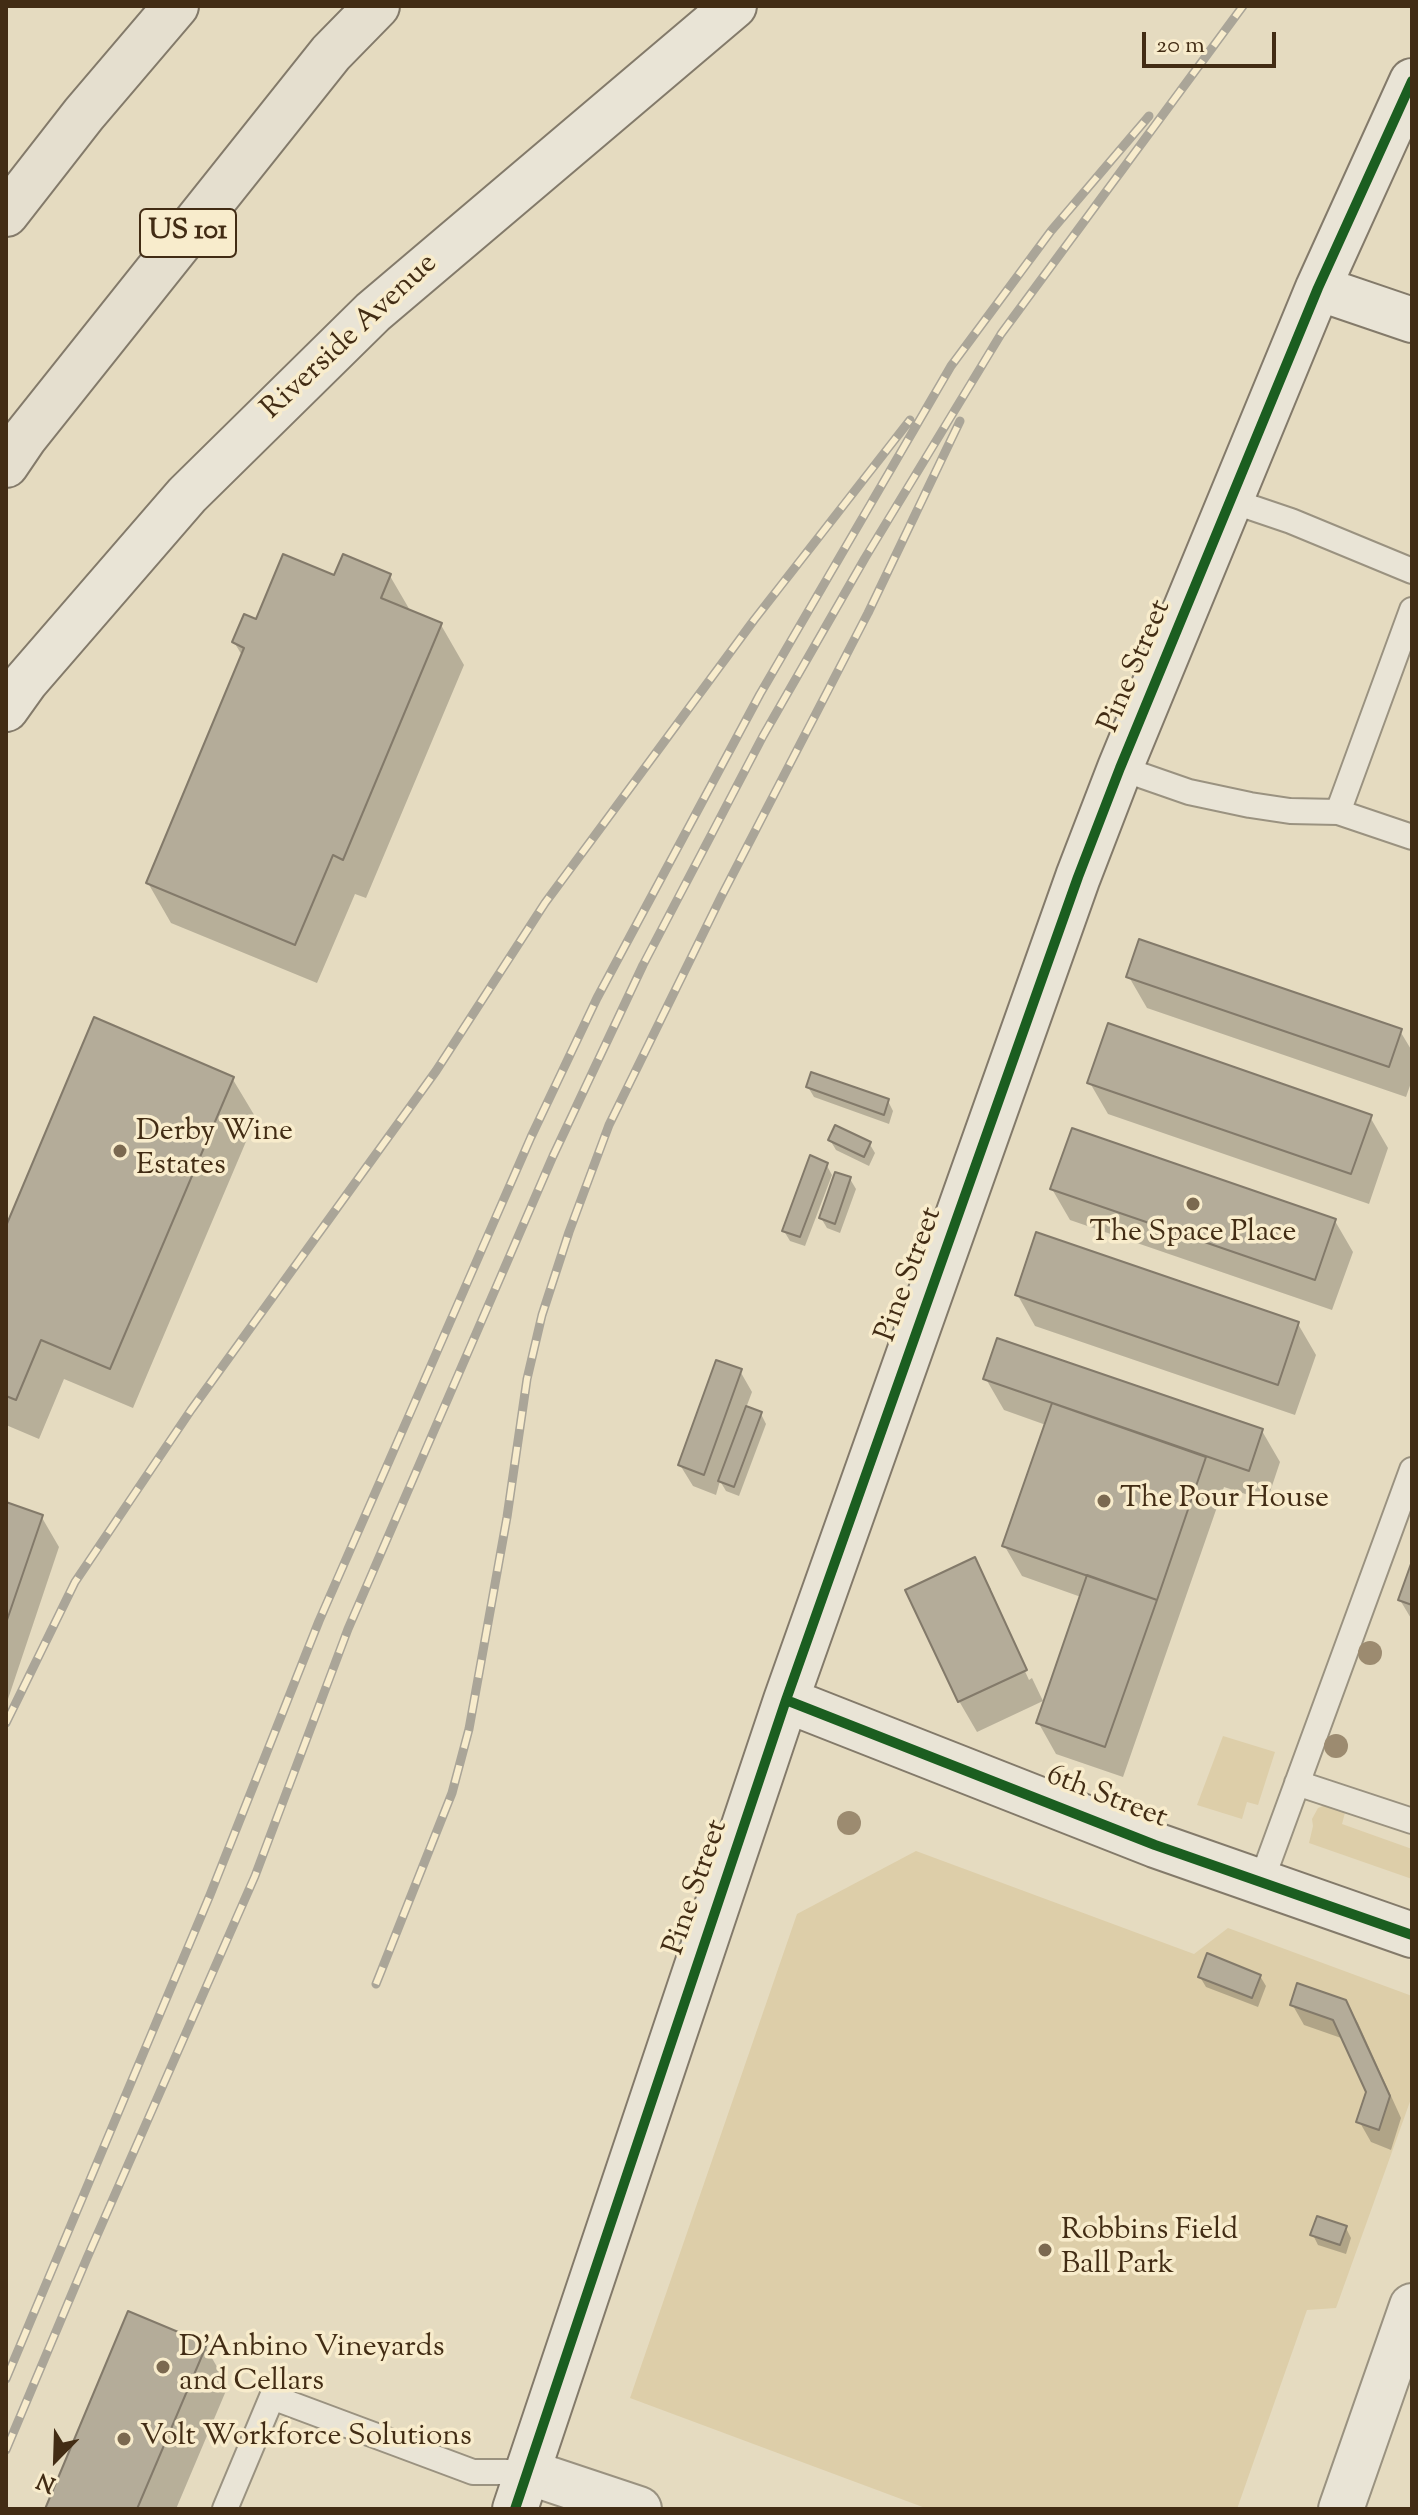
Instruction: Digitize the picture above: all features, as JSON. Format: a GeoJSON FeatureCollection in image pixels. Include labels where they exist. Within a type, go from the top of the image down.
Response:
{"type":"FeatureCollection","features":[{"type":"Feature","properties":{"kind":"highway"},"geometry":{"type":"LineString","coordinates":[[6,214],[84,114],[176,6]]}},
{"type":"Feature","properties":{"kind":"highway","name":"US 101"},"geometry":{"type":"LineString","coordinates":[[6,465],[25,437],[331,53],[377,6]]}},
{"type":"Feature","properties":{"kind":"highway"},"geometry":{"type":"LineString","coordinates":[[331,53],[411,6]]}},
{"type":"Feature","properties":{"kind":"highway"},"geometry":{"type":"LineString","coordinates":[[6,181],[84,114]]}},
{"type":"Feature","properties":{"kind":"street","name":"Riverside Avenue"},"geometry":{"type":"LineString","coordinates":[[6,709],[26,681],[187,495],[373,312],[734,6]]}},
{"type":"Feature","properties":{"kind":"street","name":"Pine Street"},"geometry":{"type":"LineString","coordinates":[[522,2490],[786,1700],[1078,877],[1318,288],[1412,81]]}},
{"type":"Feature","properties":{"kind":"street"},"geometry":{"type":"LineString","coordinates":[[1318,288],[1412,320]]}},
{"type":"Feature","properties":{"kind":"street","name":"6th Street"},"geometry":{"type":"LineString","coordinates":[[786,1700],[1155,1845],[1412,1935]]}},
{"type":"Feature","properties":{"kind":"street"},"geometry":{"type":"LineString","coordinates":[[1341,2509],[1412,2306]]}},
{"type":"Feature","properties":{"kind":"street"},"geometry":{"type":"LineString","coordinates":[[522,2490],[639,2509]]}},
{"type":"Feature","properties":{"kind":"lane"},"geometry":{"type":"LineString","coordinates":[[1232,501],[1291,521],[1412,571]]}},
{"type":"Feature","properties":{"kind":"lane"},"geometry":{"type":"LineString","coordinates":[[1338,812],[1412,610]]}},
{"type":"Feature","properties":{"kind":"lane"},"geometry":{"type":"LineString","coordinates":[[1389,669],[1412,677]]}},
{"type":"Feature","properties":{"kind":"lane"},"geometry":{"type":"LineString","coordinates":[[1120,768],[1189,792],[1290,811],[1338,812],[1412,837]]}},
{"type":"Feature","properties":{"kind":"lane"},"geometry":{"type":"LineString","coordinates":[[1261,1882],[1412,1470]]}},
{"type":"Feature","properties":{"kind":"lane"},"geometry":{"type":"LineString","coordinates":[[1297,1783],[1412,1821]]}},
{"type":"Feature","properties":{"kind":"lane"},"geometry":{"type":"LineString","coordinates":[[225,2509],[272,2397],[522,2490]]}},
{"type":"Feature","properties":{"kind":"shaded area"},"geometry":{"type":"Polygon","coordinates":[[[1223,1736],[1275,1752],[1258,1805],[1247,1802],[1242,1819],[1197,1805],[1223,1736]]]}},
{"type":"Feature","properties":{"kind":"shaded area"},"geometry":{"type":"Polygon","coordinates":[[[1333,1802],[1346,1809],[1342,1824],[1412,1849],[1412,1879],[1309,1843],[1312,1819],[1318,1808],[1333,1802]]]}},
{"type":"Feature","properties":{"kind":"shaded area"},"geometry":{"type":"Polygon","coordinates":[[[916,1851],[1194,1954],[1228,1928],[1412,1996],[1412,2096],[1336,2308],[1307,2310],[1237,2509],[928,2509],[630,2398],[797,1914],[916,1851]]]}},
{"type":"Feature","properties":{"kind":"building"},"geometry":{"type":"Polygon","coordinates":[[[283,554],[334,575],[343,554],[391,574],[381,598],[442,623],[343,860],[333,855],[295,945],[146,883],[244,648],[232,642],[244,614],[256,619],[283,554]]]}},
{"type":"Feature","properties":{"kind":"building"},"geometry":{"type":"Polygon","coordinates":[[[1139,939],[1402,1029],[1389,1067],[1126,977],[1139,939]]]}},
{"type":"Feature","properties":{"kind":"building","name":"Derby Wine Estates"},"geometry":{"type":"Polygon","coordinates":[[[94,1017],[234,1077],[110,1369],[41,1340],[16,1400],[6,1396],[6,1226],[94,1017]]]}},
{"type":"Feature","properties":{"kind":"building"},"geometry":{"type":"Polygon","coordinates":[[[1108,1023],[1372,1115],[1351,1174],[1087,1083],[1108,1023]]]}},
{"type":"Feature","properties":{"kind":"building"},"geometry":{"type":"Polygon","coordinates":[[[811,1072],[889,1099],[884,1115],[806,1087],[811,1072]]]}},
{"type":"Feature","properties":{"kind":"building"},"geometry":{"type":"Polygon","coordinates":[[[835,1125],[871,1142],[864,1157],[828,1140],[835,1125]]]}},
{"type":"Feature","properties":{"kind":"building","name":"The Space Place"},"geometry":{"type":"Polygon","coordinates":[[[1072,1128],[1336,1219],[1315,1280],[1050,1189],[1072,1128]]]}},
{"type":"Feature","properties":{"kind":"building"},"geometry":{"type":"Polygon","coordinates":[[[810,1155],[828,1163],[800,1237],[782,1231],[810,1155]]]}},
{"type":"Feature","properties":{"kind":"building"},"geometry":{"type":"Polygon","coordinates":[[[835,1172],[851,1177],[835,1224],[819,1218],[835,1172]]]}},
{"type":"Feature","properties":{"kind":"building"},"geometry":{"type":"Polygon","coordinates":[[[1036,1232],[1299,1322],[1278,1385],[1015,1295],[1036,1232]]]}},
{"type":"Feature","properties":{"kind":"building"},"geometry":{"type":"Polygon","coordinates":[[[997,1338],[1263,1429],[1249,1471],[983,1379],[997,1338]]]}},
{"type":"Feature","properties":{"kind":"building"},"geometry":{"type":"Polygon","coordinates":[[[716,1360],[742,1369],[704,1475],[678,1465],[716,1360]]]}},
{"type":"Feature","properties":{"kind":"building","name":"The Pour House"},"geometry":{"type":"Polygon","coordinates":[[[1052,1403],[1206,1457],[1157,1600],[1002,1546],[1052,1403]]]}},
{"type":"Feature","properties":{"kind":"building"},"geometry":{"type":"Polygon","coordinates":[[[746,1406],[762,1412],[734,1487],[718,1481],[746,1406]]]}},
{"type":"Feature","properties":{"kind":"building"},"geometry":{"type":"Polygon","coordinates":[[[6,1502],[43,1515],[6,1623],[6,1502]]]}},
{"type":"Feature","properties":{"kind":"building"},"geometry":{"type":"Polygon","coordinates":[[[975,1557],[1027,1670],[958,1702],[905,1590],[975,1557]]]}},
{"type":"Feature","properties":{"kind":"building"},"geometry":{"type":"Polygon","coordinates":[[[1412,1561],[1412,1605],[1398,1600],[1412,1561]]]}},
{"type":"Feature","properties":{"kind":"building"},"geometry":{"type":"Polygon","coordinates":[[[1087,1575],[1157,1600],[1105,1747],[1036,1723],[1087,1575]]]}},
{"type":"Feature","properties":{"kind":"building"},"geometry":{"type":"Polygon","coordinates":[[[1207,1953],[1261,1975],[1252,1998],[1198,1977],[1207,1953]]]}},
{"type":"Feature","properties":{"kind":"building"},"geometry":{"type":"Polygon","coordinates":[[[1297,1983],[1346,2000],[1390,2096],[1379,2130],[1356,2122],[1366,2092],[1333,2020],[1290,2005],[1297,1983]]]}},
{"type":"Feature","properties":{"kind":"building"},"geometry":{"type":"Polygon","coordinates":[[[1317,2216],[1347,2226],[1340,2245],[1310,2235],[1317,2216]]]}},
{"type":"Feature","properties":{"kind":"building"},"geometry":{"type":"Polygon","coordinates":[[[128,2311],[207,2344],[137,2509],[45,2509],[128,2311]]]}},
{"type":"Feature","properties":{"kind":"railway"},"geometry":{"type":"LineString","coordinates":[[6,2450],[255,1876],[348,1629],[553,1156],[643,965],[763,736],[865,558],[1001,334],[1243,6]]}},
{"type":"Feature","properties":{"kind":"railway"},"geometry":{"type":"LineString","coordinates":[[6,2379],[210,1895],[319,1621],[531,1137],[597,998],[760,694],[951,366],[1051,231],[1149,116]]}},
{"type":"Feature","properties":{"kind":"railway"},"geometry":{"type":"LineString","coordinates":[[6,1723],[75,1582],[191,1410],[436,1071],[545,903],[754,620],[910,420]]}},
{"type":"Feature","properties":{"kind":"railway"},"geometry":{"type":"LineString","coordinates":[[376,1984],[452,1793],[469,1729],[507,1517],[527,1379],[542,1315],[569,1232],[609,1125],[721,897],[868,613],[960,421]]}},
{"type":"Feature","properties":{"kind":"cycle path"},"geometry":{"type":"LineString","coordinates":[[515,2509],[786,1700],[1078,877],[1318,288],[1412,81]]}},
{"type":"Feature","properties":{"kind":"cycle path"},"geometry":{"type":"LineString","coordinates":[[786,1700],[1155,1845],[1412,1935]]}},
{"type":"Feature","properties":{"kind":"place","name":"Derby Wine Estates"},"geometry":{"type":"Point","coordinates":[120,1151]}},
{"type":"Feature","properties":{"kind":"place","name":"The Space Place"},"geometry":{"type":"Point","coordinates":[1193,1204]}},
{"type":"Feature","properties":{"kind":"place","name":"The Pour House"},"geometry":{"type":"Point","coordinates":[1104,1501]}},
{"type":"Feature","properties":{"kind":"place","name":"Robbins Field Ball Park"},"geometry":{"type":"Point","coordinates":[1045,2250]}},
{"type":"Feature","properties":{"kind":"place","name":"D'Anbino Vineyards and Cellars"},"geometry":{"type":"Point","coordinates":[163,2367]}},
{"type":"Feature","properties":{"kind":"place","name":"Volt Workforce Solutions"},"geometry":{"type":"Point","coordinates":[124,2439]}}]}
